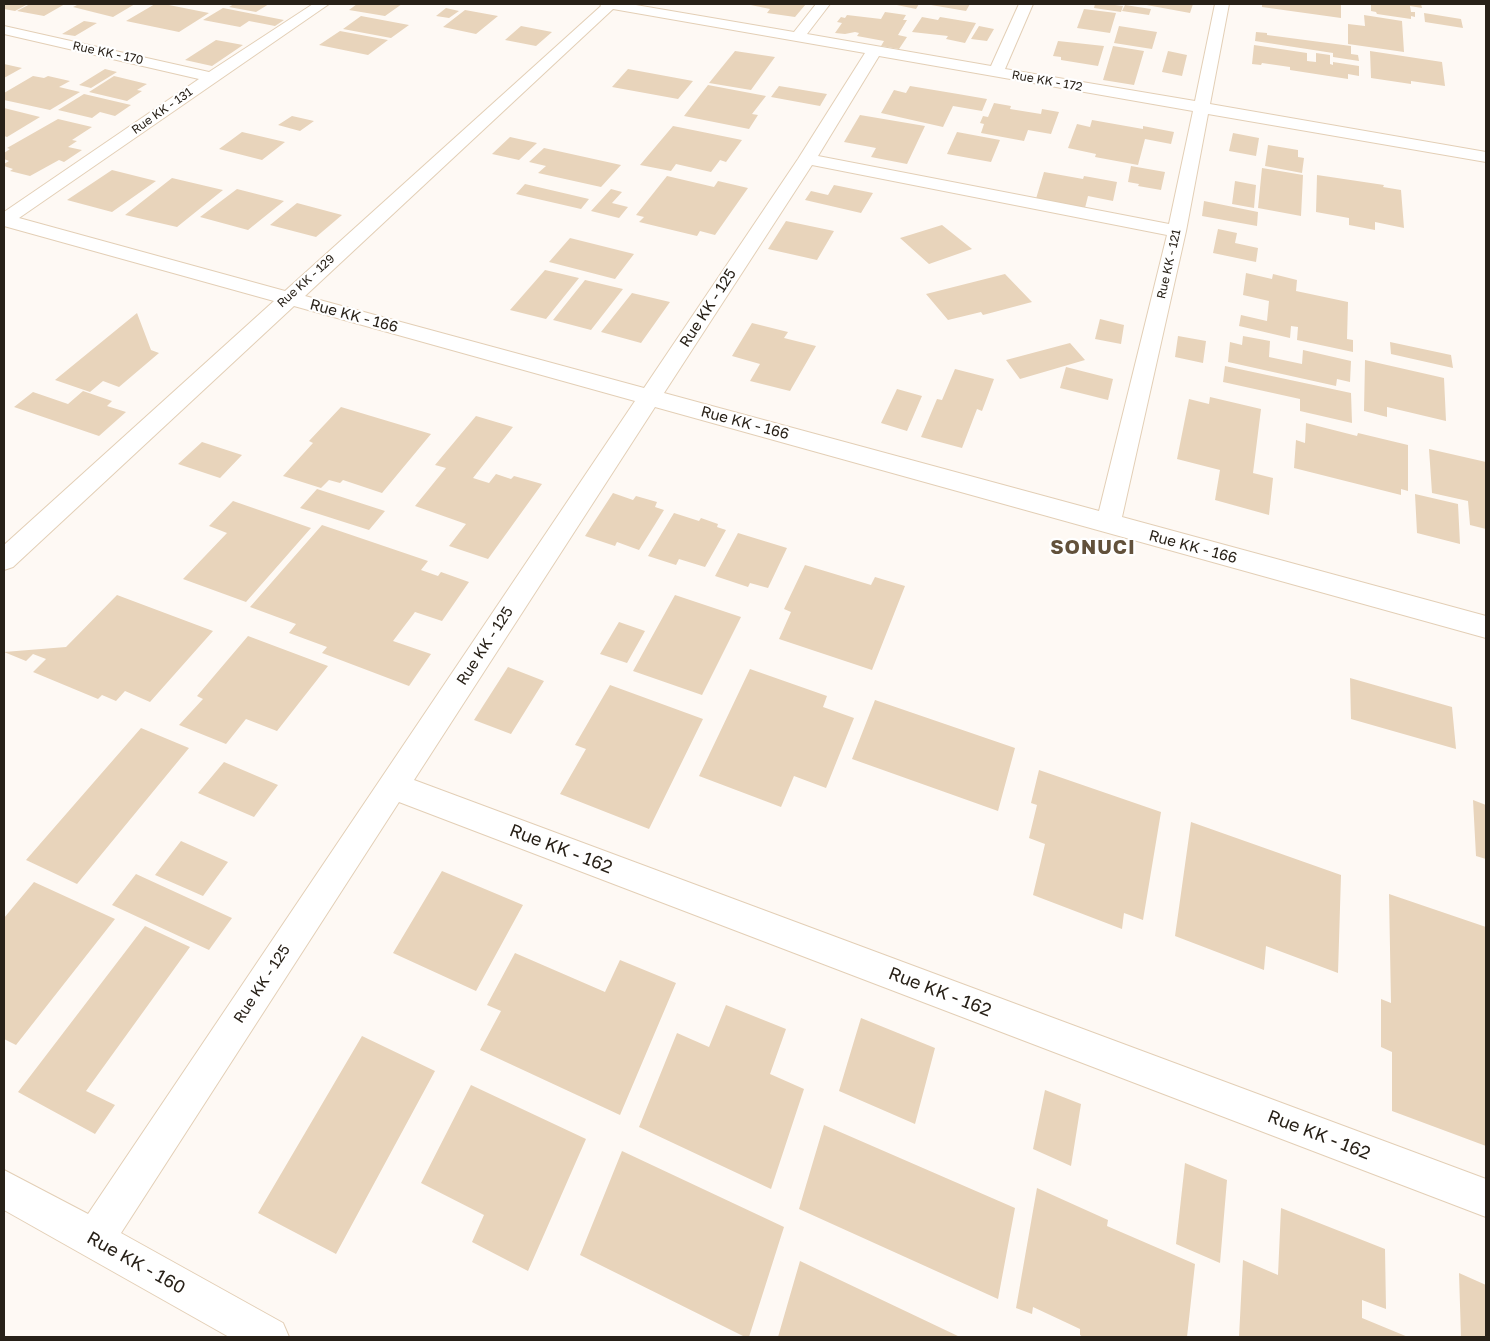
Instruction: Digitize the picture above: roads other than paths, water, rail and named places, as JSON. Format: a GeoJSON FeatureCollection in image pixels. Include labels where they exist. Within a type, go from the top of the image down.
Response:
{"type":"FeatureCollection","features":[{"type":"Feature","properties":{"kind":"street","name":"Rue KK - 131"},"geometry":{"type":"LineString","coordinates":[[4,220],[212,76],[322,4]]}},
{"type":"Feature","properties":{"kind":"street","name":"Rue KK - 172"},"geometry":{"type":"LineString","coordinates":[[609,4],[1202,109],[1486,157]]}},
{"type":"Feature","properties":{"kind":"street","name":"Rue KK - 129"},"geometry":{"type":"LineString","coordinates":[[4,560],[609,4]]}},
{"type":"Feature","properties":{"kind":"street"},"geometry":{"type":"LineString","coordinates":[[798,38],[823,4]]}},
{"type":"Feature","properties":{"kind":"street"},"geometry":{"type":"LineString","coordinates":[[996,72],[1026,4]]}},
{"type":"Feature","properties":{"kind":"street","name":"Rue KK - 121"},"geometry":{"type":"LineString","coordinates":[[1108,523],[1177,231],[1222,4]]}},
{"type":"Feature","properties":{"kind":"street","name":"Rue KK - 170"},"geometry":{"type":"LineString","coordinates":[[4,30],[212,76]]}},
{"type":"Feature","properties":{"kind":"street","name":"Rue KK - 125"},"geometry":{"type":"LineString","coordinates":[[94,1239],[807,159],[874,51]]}},
{"type":"Feature","properties":{"kind":"street"},"geometry":{"type":"LineString","coordinates":[[807,159],[1177,231]]}},
{"type":"Feature","properties":{"kind":"street","name":"Rue KK - 166"},"geometry":{"type":"LineString","coordinates":[[4,220],[1486,627]]}},
{"type":"Feature","properties":{"kind":"street","name":"Rue KK - 162"},"geometry":{"type":"LineString","coordinates":[[393,786],[1486,1198]]}},
{"type":"Feature","properties":{"kind":"street","name":"Rue KK - 160"},"geometry":{"type":"LineString","coordinates":[[4,1189],[269,1337]]}},
{"type":"Feature","properties":{"kind":"district","name":"SONUCI"},"geometry":{"type":"Point","coordinates":[1093,548]}}]}
